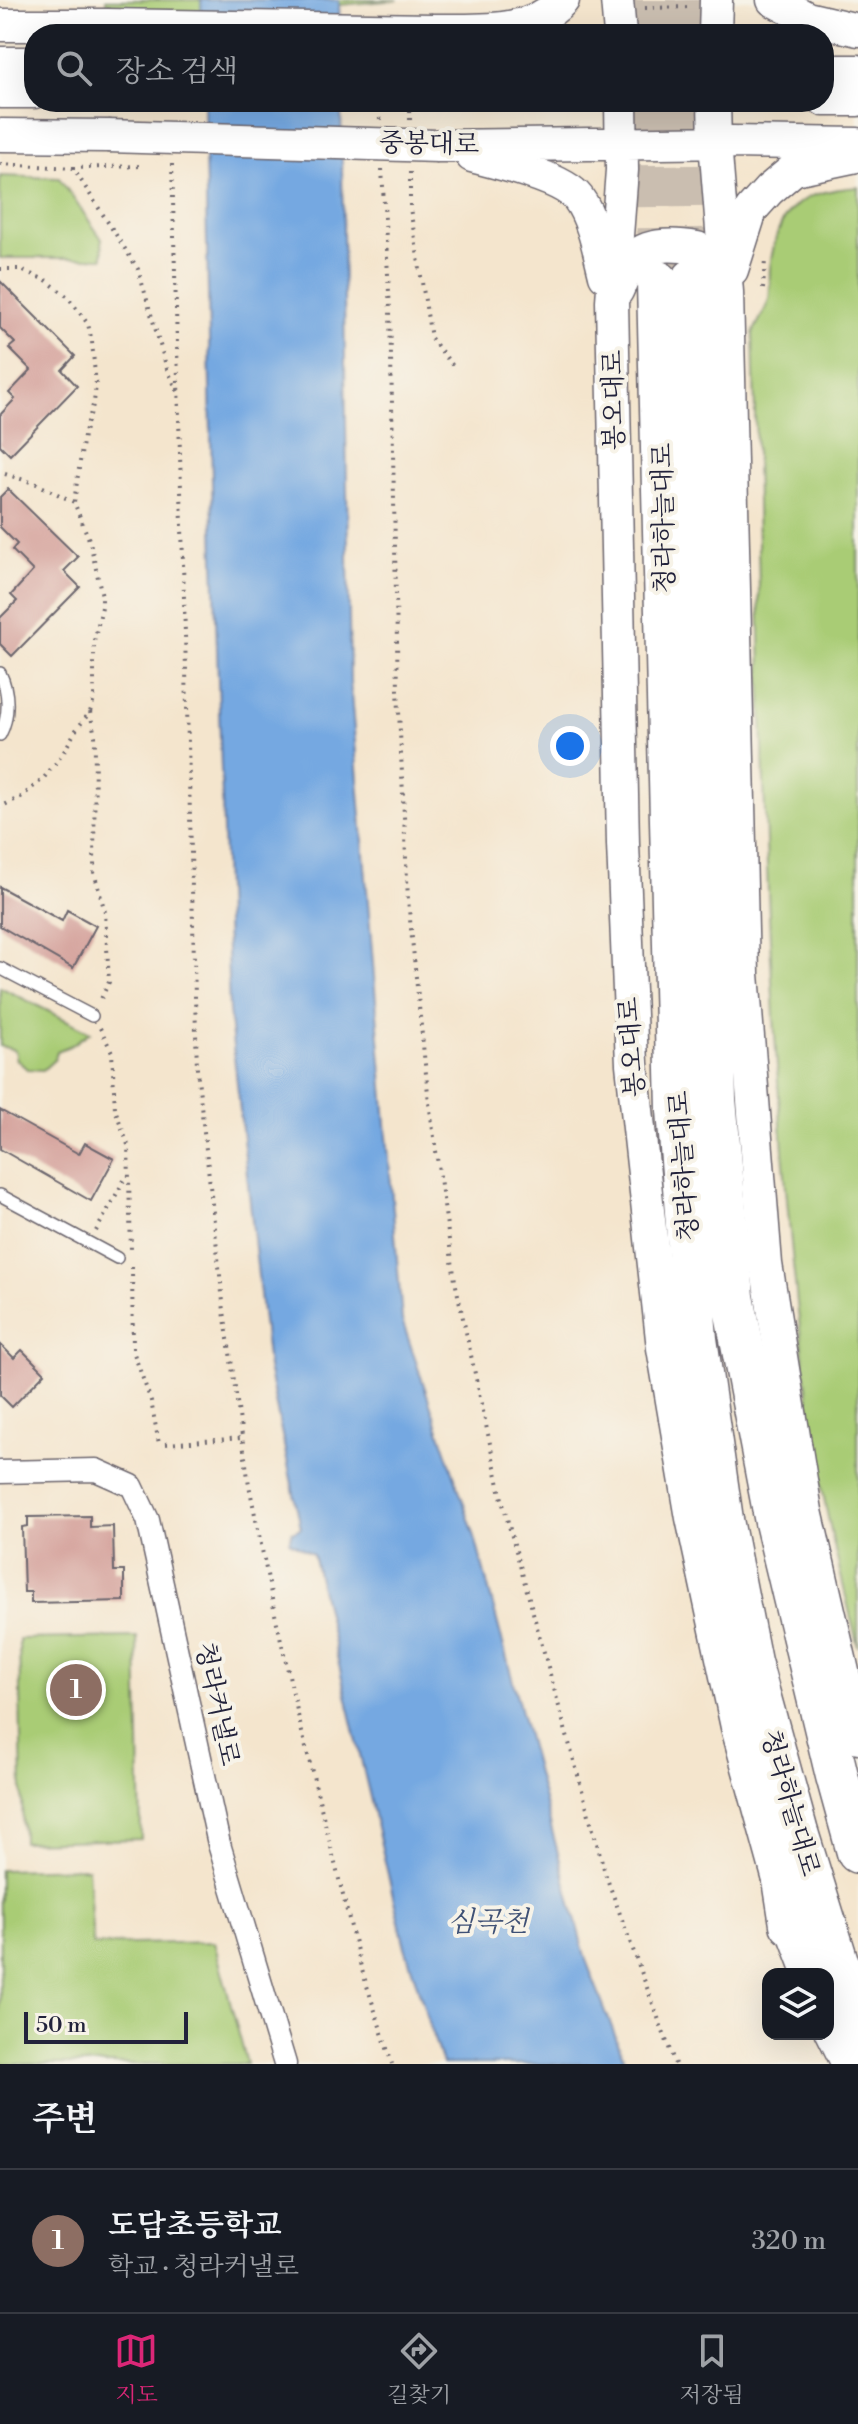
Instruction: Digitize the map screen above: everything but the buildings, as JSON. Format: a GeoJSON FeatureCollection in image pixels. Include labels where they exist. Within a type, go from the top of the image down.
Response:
{"type":"FeatureCollection","features":[{"type":"Feature","properties":{"kind":"highway","name":"청라하늘대로"},"geometry":{"type":"LineString","coordinates":[[693,285],[678,1110],[696,1339],[722,1520],[750,1662],[785,1791],[858,2029]]}},
{"type":"Feature","properties":{"kind":"highway","name":"청라하늘대로"},"geometry":{"type":"LineString","coordinates":[[693,285],[715,1100],[733,1297],[776,1522],[858,1852]]}},
{"type":"Feature","properties":{"kind":"highway"},"geometry":{"type":"LineString","coordinates":[[737,1594],[791,1924]]}},
{"type":"Feature","properties":{"kind":"main road"},"geometry":{"type":"LineString","coordinates":[[524,24],[533,22],[563,0]]}},
{"type":"Feature","properties":{"kind":"main road"},"geometry":{"type":"LineString","coordinates":[[773,0],[807,18],[832,24]]}},
{"type":"Feature","properties":{"kind":"main road"},"geometry":{"type":"LineString","coordinates":[[705,3],[712,24]]}},
{"type":"Feature","properties":{"kind":"main road"},"geometry":{"type":"LineString","coordinates":[[623,24],[628,4]]}},
{"type":"Feature","properties":{"kind":"main road"},"geometry":{"type":"LineString","coordinates":[[834,24],[858,30]]}},
{"type":"Feature","properties":{"kind":"main road"},"geometry":{"type":"LineString","coordinates":[[0,25],[24,25]]}},
{"type":"Feature","properties":{"kind":"main road"},"geometry":{"type":"LineString","coordinates":[[834,40],[858,40]]}},
{"type":"Feature","properties":{"kind":"main road"},"geometry":{"type":"LineString","coordinates":[[0,63],[24,63]]}},
{"type":"Feature","properties":{"kind":"main road"},"geometry":{"type":"LineString","coordinates":[[834,71],[858,71]]}},
{"type":"Feature","properties":{"kind":"main road"},"geometry":{"type":"LineString","coordinates":[[0,92],[24,92]]}},
{"type":"Feature","properties":{"kind":"main road"},"geometry":{"type":"LineString","coordinates":[[834,100],[858,100]]}},
{"type":"Feature","properties":{"kind":"main road","name":"봉오대로"},"geometry":{"type":"LineString","coordinates":[[621,112],[622,170],[612,301],[623,844],[632,1064],[646,1207],[663,1348],[692,1518],[737,1727],[791,1924],[808,1968]]}},
{"type":"Feature","properties":{"kind":"main road"},"geometry":{"type":"LineString","coordinates":[[693,285],[715,142],[714,112]]}},
{"type":"Feature","properties":{"kind":"main road","name":"중봉대로"},"geometry":{"type":"LineString","coordinates":[[0,135],[438,146],[715,142],[858,144]]}},
{"type":"Feature","properties":{"kind":"main road"},"geometry":{"type":"LineString","coordinates":[[438,146],[551,180],[577,196],[596,237],[612,301]]}},
{"type":"Feature","properties":{"kind":"main road"},"geometry":{"type":"LineString","coordinates":[[693,285],[737,252],[751,210],[794,169],[858,156]]}},
{"type":"Feature","properties":{"kind":"main road"},"geometry":{"type":"LineString","coordinates":[[612,301],[635,256],[655,247],[677,244],[697,248],[693,285],[766,1264],[806,1511],[858,1737]]}},
{"type":"Feature","properties":{"kind":"main road"},"geometry":{"type":"LineString","coordinates":[[834,2036],[848,2064]]}},
{"type":"Feature","properties":{"kind":"street","name":"청라커낼로"},"geometry":{"type":"LineString","coordinates":[[0,1472],[96,1470],[132,1486],[148,1520],[219,1844],[285,2064]]}},
{"type":"Feature","properties":{"kind":"lane"},"geometry":{"type":"LineString","coordinates":[[0,673],[7,691],[7,710],[0,735]]}},
{"type":"Feature","properties":{"kind":"lane"},"geometry":{"type":"LineString","coordinates":[[0,968],[92,1016]]}},
{"type":"Feature","properties":{"kind":"lane"},"geometry":{"type":"LineString","coordinates":[[0,1195],[117,1258]]}},
{"type":"Feature","properties":{"kind":"path"},"geometry":{"type":"LineString","coordinates":[[628,4],[705,3]]}},
{"type":"Feature","properties":{"kind":"path"},"geometry":{"type":"LineString","coordinates":[[379,112],[380,133]]}},
{"type":"Feature","properties":{"kind":"path"},"geometry":{"type":"LineString","coordinates":[[172,161],[197,1069],[224,1311],[242,1438],[275,1614],[361,1967],[392,2064]]}},
{"type":"Feature","properties":{"kind":"path"},"geometry":{"type":"LineString","coordinates":[[410,161],[410,208],[431,338],[453,366]]}},
{"type":"Feature","properties":{"kind":"path"},"geometry":{"type":"LineString","coordinates":[[0,164],[73,168],[138,269],[167,369],[180,392]]}},
{"type":"Feature","properties":{"kind":"path"},"geometry":{"type":"LineString","coordinates":[[381,164],[390,325],[398,690],[408,900],[429,1103],[455,1281],[503,1504],[606,1876],[675,2064]]}},
{"type":"Feature","properties":{"kind":"path"},"geometry":{"type":"LineString","coordinates":[[763,289],[765,255]]}},
{"type":"Feature","properties":{"kind":"path"},"geometry":{"type":"LineString","coordinates":[[0,276],[3,269],[29,272],[58,287],[88,324],[95,394],[84,435],[74,502],[90,542],[102,596],[92,656],[94,700],[90,712],[43,779],[21,797],[0,807]]}},
{"type":"Feature","properties":{"kind":"path"},"geometry":{"type":"LineString","coordinates":[[5,474],[37,484],[74,502]]}},
{"type":"Feature","properties":{"kind":"path"},"geometry":{"type":"LineString","coordinates":[[90,712],[95,736],[94,872],[105,912],[109,982],[92,1016],[112,1052],[115,1109],[128,1145],[134,1292],[132,1343],[136,1363],[151,1401],[159,1444]]}},
{"type":"Feature","properties":{"kind":"path"},"geometry":{"type":"LineString","coordinates":[[90,1243],[128,1173]]}},
{"type":"Feature","properties":{"kind":"path"},"geometry":{"type":"LineString","coordinates":[[166,1444],[242,1438]]}},
{"type":"Feature","properties":{"kind":"green space"},"geometry":{"type":"Polygon","coordinates":[[[106,0],[398,0],[119,24],[107,24],[106,0]]]}},
{"type":"Feature","properties":{"kind":"green space"},"geometry":{"type":"Polygon","coordinates":[[[0,176],[59,178],[102,239],[103,258],[0,258],[0,176]]]}},
{"type":"Feature","properties":{"kind":"green space"},"geometry":{"type":"Polygon","coordinates":[[[858,187],[858,1647],[815,1446],[784,1169],[768,890],[753,333],[769,299],[773,247],[785,217],[794,207],[820,193],[858,187]]]}},
{"type":"Feature","properties":{"kind":"green space"},"geometry":{"type":"Polygon","coordinates":[[[0,987],[90,1032],[57,1051],[55,1059],[43,1070],[27,1069],[17,1060],[15,1050],[0,1046],[0,987]]]}},
{"type":"Feature","properties":{"kind":"green space"},"geometry":{"type":"Polygon","coordinates":[[[137,1637],[141,1839],[23,1842],[19,1639],[137,1637]]]}},
{"type":"Feature","properties":{"kind":"green space"},"geometry":{"type":"Polygon","coordinates":[[[88,1868],[93,1945],[214,1942],[247,2064],[0,2064],[0,1870],[88,1868]]]}},
{"type":"Feature","properties":{"kind":"water"},"geometry":{"type":"Polygon","coordinates":[[[201,0],[339,0],[340,24],[202,24],[201,0]]]}},
{"type":"Feature","properties":{"kind":"water","name":"심곡천"},"geometry":{"type":"Polygon","coordinates":[[[204,112],[341,112],[350,681],[402,1320],[475,1537],[586,1960],[626,2064],[442,2064],[405,1947],[313,1554],[289,1541],[292,1532],[301,1528],[268,1367],[229,1010],[213,529],[204,112]]]}},
{"type":"Feature","properties":{"kind":"tunnel"},"geometry":{"type":"LineString","coordinates":[[655,0],[655,24]]}},
{"type":"Feature","properties":{"kind":"tunnel"},"geometry":{"type":"LineString","coordinates":[[688,0],[689,24]]}},
{"type":"Feature","properties":{"kind":"tunnel"},"geometry":{"type":"LineString","coordinates":[[656,112],[658,282]]}},
{"type":"Feature","properties":{"kind":"tunnel"},"geometry":{"type":"LineString","coordinates":[[690,112],[693,280]]}},
{"type":"Feature","properties":{"kind":"place","name":"도담초등학교"},"geometry":{"type":"Point","coordinates":[76,1690]}}]}
